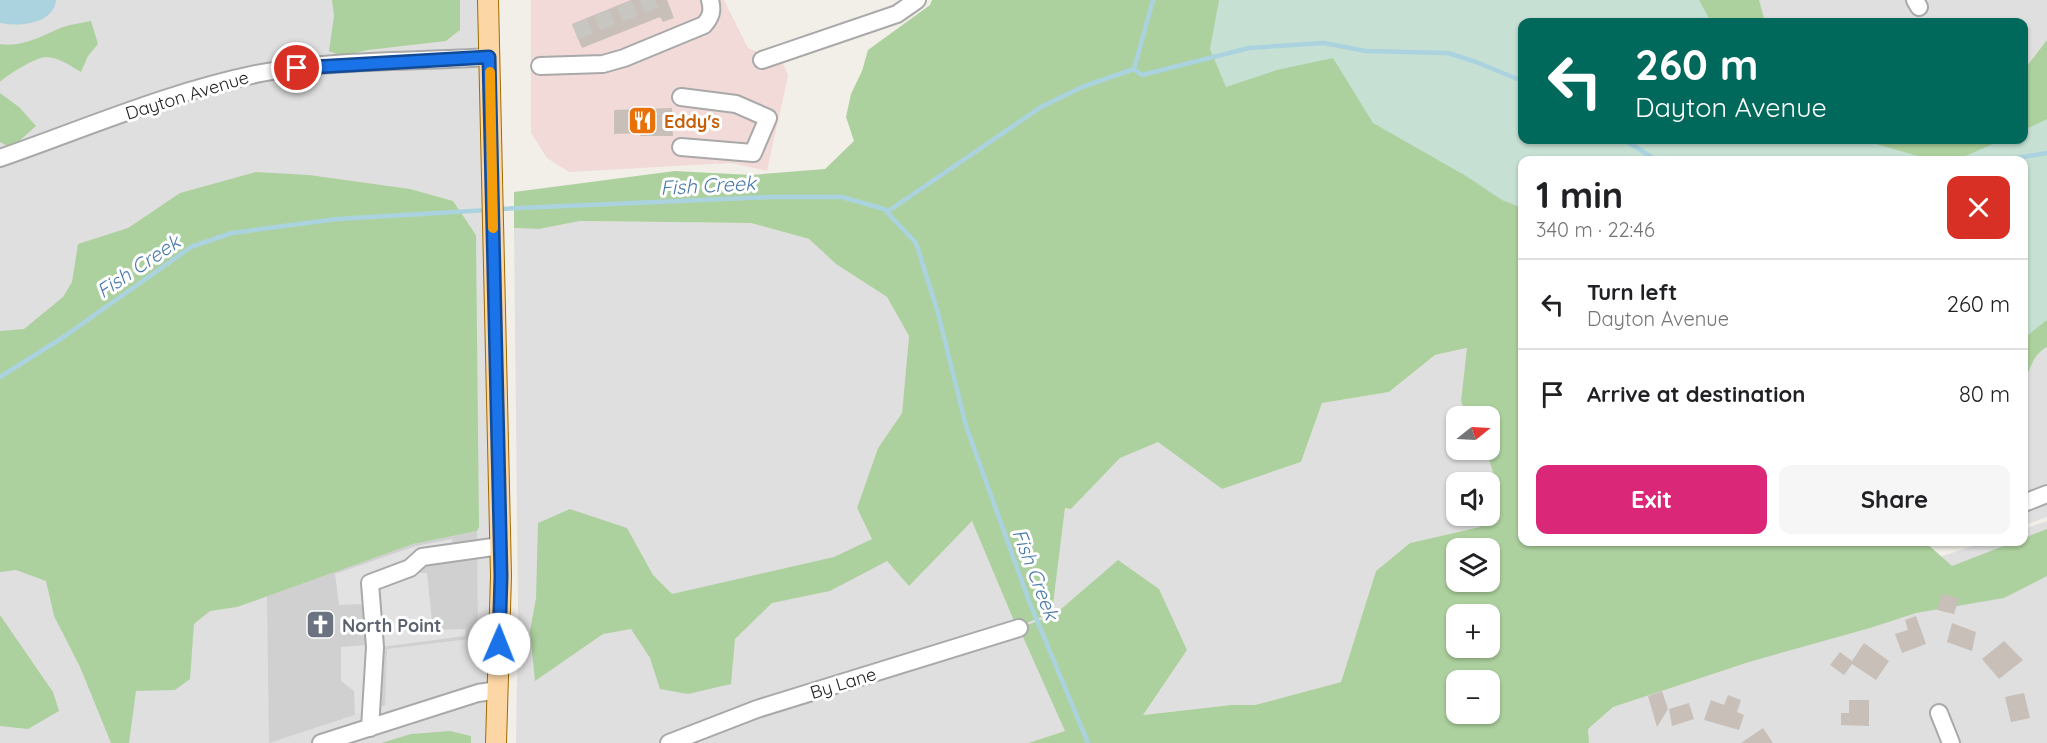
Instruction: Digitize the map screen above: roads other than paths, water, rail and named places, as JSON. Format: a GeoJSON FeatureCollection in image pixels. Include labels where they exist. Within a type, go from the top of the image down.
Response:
{"type":"FeatureCollection","features":[{"type":"Feature","properties":{"kind":"main road"},"geometry":{"type":"LineString","coordinates":[[488,0],[500,546],[496,743]]}},
{"type":"Feature","properties":{"kind":"street"},"geometry":{"type":"LineString","coordinates":[[540,66],[603,64],[624,58],[704,25],[710,19],[712,9],[710,0]]}},
{"type":"Feature","properties":{"kind":"street"},"geometry":{"type":"LineString","coordinates":[[762,60],[897,14],[917,0]]}},
{"type":"Feature","properties":{"kind":"street","name":"Dayton Avenue"},"geometry":{"type":"LineString","coordinates":[[0,158],[171,97],[243,77],[309,66],[489,57]]}},
{"type":"Feature","properties":{"kind":"street"},"geometry":{"type":"LineString","coordinates":[[681,97],[736,104],[768,118],[753,153],[681,147]]}},
{"type":"Feature","properties":{"kind":"street"},"geometry":{"type":"LineString","coordinates":[[2028,501],[2047,494]]}},
{"type":"Feature","properties":{"kind":"street"},"geometry":{"type":"LineString","coordinates":[[370,728],[375,647],[370,583],[410,568],[422,557],[500,546]]}},
{"type":"Feature","properties":{"kind":"street","name":"By Lane"},"geometry":{"type":"LineString","coordinates":[[669,743],[757,709],[1019,628]]}},
{"type":"Feature","properties":{"kind":"street"},"geometry":{"type":"LineString","coordinates":[[321,743],[478,693],[498,690]]}},
{"type":"Feature","properties":{"kind":"street"},"geometry":{"type":"LineString","coordinates":[[1939,713],[1951,743]]}},
{"type":"Feature","properties":{"kind":"water"},"geometry":{"type":"Polygon","coordinates":[[[0,0],[56,0],[54,8],[42,19],[26,24],[16,24],[0,23],[0,0]]]}},
{"type":"Feature","properties":{"kind":"waterway"},"geometry":{"type":"LineString","coordinates":[[1134,69],[1153,0]]}},
{"type":"Feature","properties":{"kind":"waterway"},"geometry":{"type":"LineString","coordinates":[[887,212],[1041,107],[1082,87],[1134,69],[1142,75],[1249,48],[1324,43],[1366,51],[1448,53],[1518,79]]}},
{"type":"Feature","properties":{"kind":"waterway"},"geometry":{"type":"LineString","coordinates":[[1631,144],[1650,156]]}},
{"type":"Feature","properties":{"kind":"waterway"},"geometry":{"type":"LineString","coordinates":[[2028,156],[2047,153]]}},
{"type":"Feature","properties":{"kind":"waterway","name":"Fish Creek"},"geometry":{"type":"LineString","coordinates":[[499,209],[771,197],[842,197],[884,209],[916,243],[938,313],[966,426],[1029,601],[1088,743]]}},
{"type":"Feature","properties":{"kind":"waterway","name":"Fish Creek"},"geometry":{"type":"LineString","coordinates":[[0,377],[62,338],[191,247],[232,233],[337,219],[488,210]]}},
{"type":"Feature","properties":{"kind":"tunnel"},"geometry":{"type":"LineString","coordinates":[[575,32],[655,0]]}},
{"type":"Feature","properties":{"kind":"place","name":"Eddy's"},"geometry":{"type":"Point","coordinates":[643,121]}},
{"type":"Feature","properties":{"kind":"place","name":"North Point"},"geometry":{"type":"Point","coordinates":[321,625]}}]}
